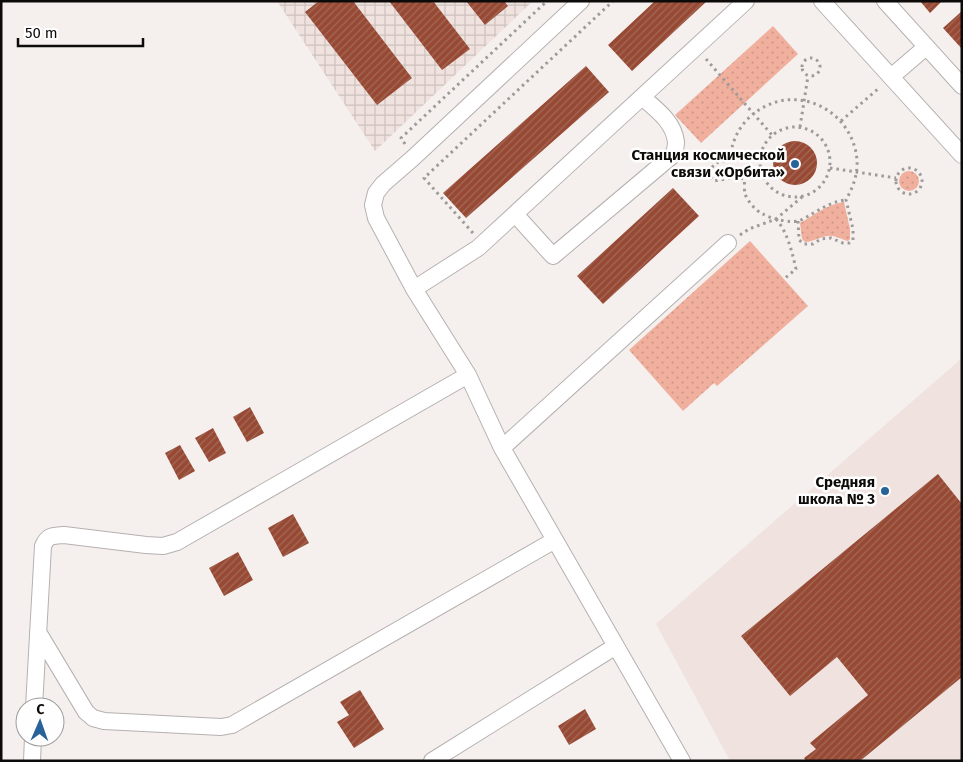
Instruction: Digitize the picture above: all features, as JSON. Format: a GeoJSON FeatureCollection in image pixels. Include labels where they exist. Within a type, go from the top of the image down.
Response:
{"type":"FeatureCollection","features":[{"type":"Feature","properties":{"kind":"street"},"geometry":{"type":"LineString","coordinates":[[581,1],[383,184],[376,193],[373,205],[376,218],[414,289],[468,375],[502,448],[682,761]]}},
{"type":"Feature","properties":{"kind":"street"},"geometry":{"type":"LineString","coordinates":[[414,289],[483,244],[746,1]]}},
{"type":"Feature","properties":{"kind":"street"},"geometry":{"type":"LineString","coordinates":[[822,1],[962,155]]}},
{"type":"Feature","properties":{"kind":"street"},"geometry":{"type":"LineString","coordinates":[[885,1],[962,86]]}},
{"type":"Feature","properties":{"kind":"street"},"geometry":{"type":"LineString","coordinates":[[891,77],[926,47]]}},
{"type":"Feature","properties":{"kind":"street"},"geometry":{"type":"LineString","coordinates":[[515,214],[553,256],[674,154],[676,143],[673,131],[666,117],[642,97]]}},
{"type":"Feature","properties":{"kind":"street"},"geometry":{"type":"LineString","coordinates":[[502,448],[728,243]]}},
{"type":"Feature","properties":{"kind":"street"},"geometry":{"type":"LineString","coordinates":[[35,697],[42,546],[45,540],[52,536],[64,536],[162,546],[177,542],[468,375]]}},
{"type":"Feature","properties":{"kind":"street"},"geometry":{"type":"LineString","coordinates":[[38,632],[86,712],[93,718],[104,721],[221,727],[232,725],[555,540]]}},
{"type":"Feature","properties":{"kind":"street"},"geometry":{"type":"LineString","coordinates":[[432,761],[616,646]]}},
{"type":"Feature","properties":{"kind":"street"},"geometry":{"type":"LineString","coordinates":[[32,761],[33,747]]}},
{"type":"Feature","properties":{"kind":"path"},"geometry":{"type":"LineString","coordinates":[[483,244],[424,178],[402,138],[546,1]]}},
{"type":"Feature","properties":{"kind":"path"},"geometry":{"type":"LineString","coordinates":[[424,178],[613,1]]}},
{"type":"Feature","properties":{"kind":"path"},"geometry":{"type":"LineString","coordinates":[[696,48],[772,135]]}},
{"type":"Feature","properties":{"kind":"path"},"geometry":{"type":"LineString","coordinates":[[813,58],[820,68],[816,75],[808,76],[802,71],[801,67],[805,60],[813,58]]}},
{"type":"Feature","properties":{"kind":"path"},"geometry":{"type":"LineString","coordinates":[[800,127],[808,76]]}},
{"type":"Feature","properties":{"kind":"path"},"geometry":{"type":"LineString","coordinates":[[841,121],[891,77]]}},
{"type":"Feature","properties":{"kind":"path"},"geometry":{"type":"LineString","coordinates":[[798,221],[799,240],[804,244],[813,244],[831,238],[843,243],[850,243],[852,240],[852,229],[846,200],[852,189],[856,172],[855,146],[850,133],[841,121],[829,110],[815,103],[783,100],[768,105],[754,113],[743,125],[734,138],[728,161],[719,161],[712,166],[709,175],[714,181],[737,177],[744,179],[745,193],[750,202],[762,214],[776,219],[798,221],[837,201],[846,200]]}},
{"type":"Feature","properties":{"kind":"path"},"geometry":{"type":"LineString","coordinates":[[728,243],[749,229],[776,219],[802,197],[814,192],[823,184],[829,173],[828,148],[822,138],[812,130],[788,127],[776,132],[767,140],[761,151],[759,163],[762,175],[768,186],[778,193],[790,197],[802,197]]}},
{"type":"Feature","properties":{"kind":"path"},"geometry":{"type":"LineString","coordinates":[[830,168],[896,178]]}},
{"type":"Feature","properties":{"kind":"path"},"geometry":{"type":"LineString","coordinates":[[904,169],[914,169],[921,177],[921,183],[916,191],[906,193],[897,186],[896,178],[904,169]]}},
{"type":"Feature","properties":{"kind":"path"},"geometry":{"type":"LineString","coordinates":[[776,219],[787,238],[796,269],[784,279]]}},
{"type":"Feature","properties":{"kind":"shaded area"},"geometry":{"type":"Polygon","coordinates":[[[277,1],[533,1],[375,151],[277,1]]]}},
{"type":"Feature","properties":{"kind":"shaded area"},"geometry":{"type":"Polygon","coordinates":[[[773,26],[798,54],[701,143],[675,115],[773,26]]]}},
{"type":"Feature","properties":{"kind":"shaded area"},"geometry":{"type":"Polygon","coordinates":[[[909,171],[916,174],[919,181],[916,188],[909,191],[902,188],[899,181],[902,174],[909,171]]]}},
{"type":"Feature","properties":{"kind":"shaded area"},"geometry":{"type":"Polygon","coordinates":[[[844,202],[850,229],[850,239],[848,241],[831,236],[808,242],[802,239],[800,223],[827,207],[844,202]]]}},
{"type":"Feature","properties":{"kind":"shaded area"},"geometry":{"type":"Polygon","coordinates":[[[750,241],[808,306],[717,386],[714,383],[683,411],[629,350],[750,241]]]}},
{"type":"Feature","properties":{"kind":"shaded area","name":"Средняя школа № 3"},"geometry":{"type":"Polygon","coordinates":[[[962,358],[962,761],[730,761],[656,624],[962,358]]]}},
{"type":"Feature","properties":{"kind":"building"},"geometry":{"type":"Polygon","coordinates":[[[319,1],[353,1],[412,78],[377,105],[305,12],[319,1]]]}},
{"type":"Feature","properties":{"kind":"building"},"geometry":{"type":"Polygon","coordinates":[[[389,1],[433,1],[470,49],[442,70],[389,1]]]}},
{"type":"Feature","properties":{"kind":"building"},"geometry":{"type":"Polygon","coordinates":[[[466,1],[504,1],[508,6],[485,25],[466,1]]]}},
{"type":"Feature","properties":{"kind":"building"},"geometry":{"type":"Polygon","coordinates":[[[655,1],[707,1],[632,71],[608,45],[655,1]]]}},
{"type":"Feature","properties":{"kind":"building"},"geometry":{"type":"Polygon","coordinates":[[[920,1],[942,1],[930,13],[920,1]]]}},
{"type":"Feature","properties":{"kind":"building"},"geometry":{"type":"Polygon","coordinates":[[[962,11],[962,49],[943,28],[962,11]]]}},
{"type":"Feature","properties":{"kind":"building"},"geometry":{"type":"Polygon","coordinates":[[[586,66],[609,92],[466,218],[443,193],[586,66]]]}},
{"type":"Feature","properties":{"kind":"building","name":"Станция космической связи «Орбита»"},"geometry":{"type":"Polygon","coordinates":[[[791,141],[799,141],[811,147],[817,163],[811,179],[799,185],[791,185],[779,179],[773,167],[773,159],[779,147],[791,141]]]}},
{"type":"Feature","properties":{"kind":"building"},"geometry":{"type":"Polygon","coordinates":[[[673,188],[699,216],[603,304],[577,276],[673,188]]]}},
{"type":"Feature","properties":{"kind":"building"},"geometry":{"type":"Polygon","coordinates":[[[250,407],[264,433],[247,442],[233,417],[250,407]]]}},
{"type":"Feature","properties":{"kind":"building"},"geometry":{"type":"Polygon","coordinates":[[[213,428],[226,453],[209,462],[195,438],[213,428]]]}},
{"type":"Feature","properties":{"kind":"building"},"geometry":{"type":"Polygon","coordinates":[[[180,445],[195,471],[179,480],[165,453],[180,445]]]}},
{"type":"Feature","properties":{"kind":"building"},"geometry":{"type":"Polygon","coordinates":[[[938,474],[962,504],[962,677],[860,761],[806,761],[804,758],[816,749],[810,743],[868,695],[837,657],[790,696],[741,636],[938,474]]]}},
{"type":"Feature","properties":{"kind":"building"},"geometry":{"type":"Polygon","coordinates":[[[293,514],[309,543],[283,557],[268,528],[293,514]]]}},
{"type":"Feature","properties":{"kind":"building"},"geometry":{"type":"Polygon","coordinates":[[[238,552],[253,580],[224,596],[209,568],[238,552]]]}},
{"type":"Feature","properties":{"kind":"building"},"geometry":{"type":"Polygon","coordinates":[[[360,690],[384,729],[354,748],[337,722],[349,715],[340,702],[360,690]]]}},
{"type":"Feature","properties":{"kind":"building"},"geometry":{"type":"Polygon","coordinates":[[[585,709],[596,729],[569,745],[558,726],[585,709]]]}},
{"type":"Feature","properties":{"kind":"place","name":"Станция космической связи «Орбита»"},"geometry":{"type":"Point","coordinates":[795,164]}},
{"type":"Feature","properties":{"kind":"place","name":"Средняя школа № 3"},"geometry":{"type":"Point","coordinates":[885,491]}}]}
